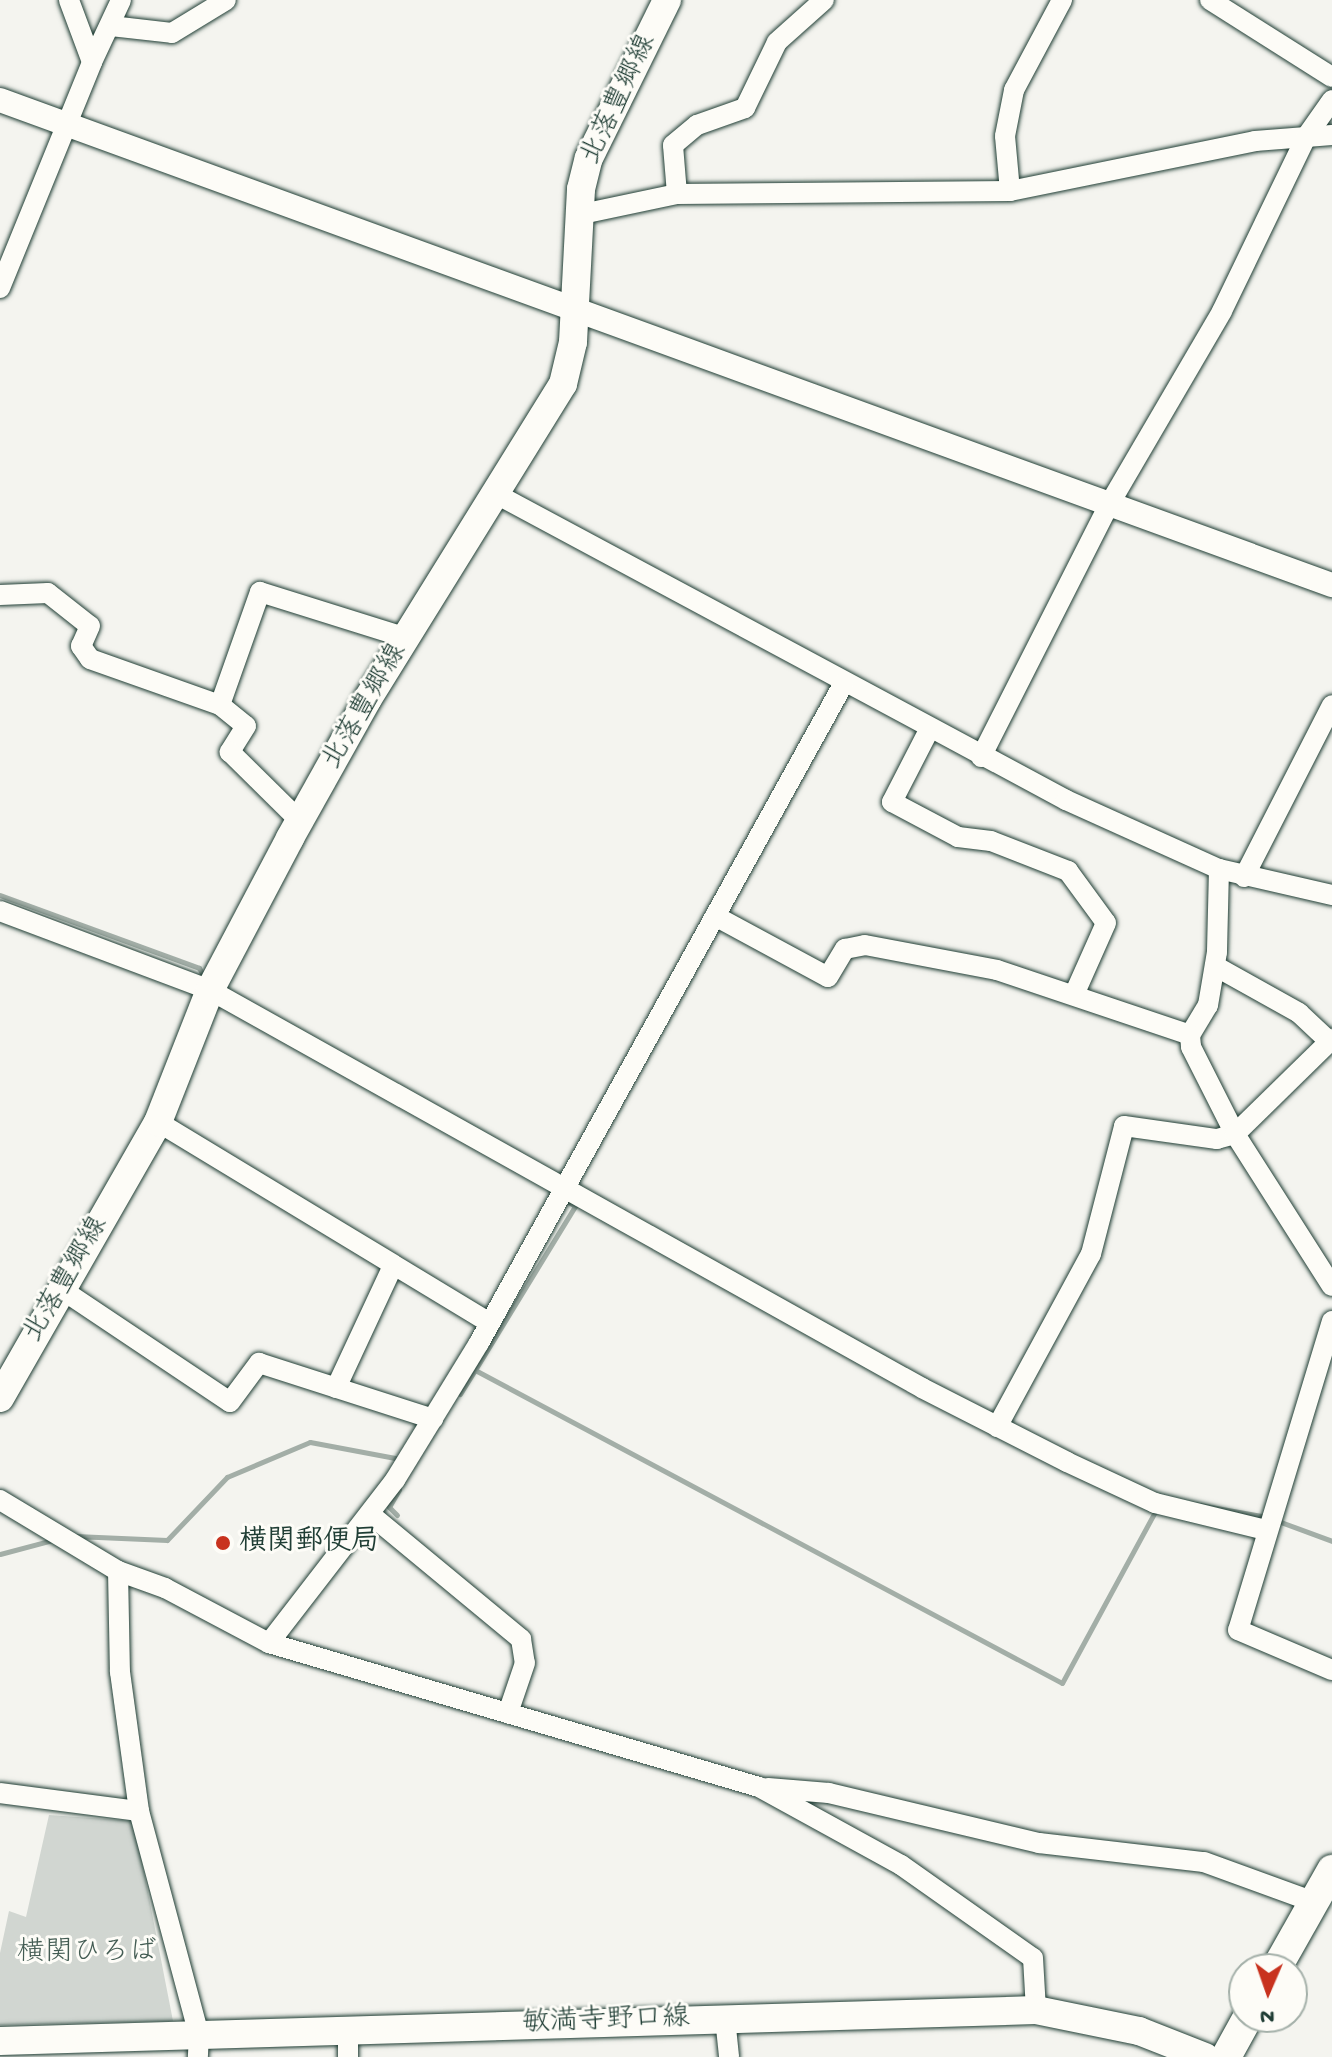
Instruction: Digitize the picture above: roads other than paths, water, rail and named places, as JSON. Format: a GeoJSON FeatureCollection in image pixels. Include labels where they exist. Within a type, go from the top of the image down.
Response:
{"type":"FeatureCollection","features":[{"type":"Feature","properties":{"kind":"main road","name":"北落豊郷線"},"geometry":{"type":"LineString","coordinates":[[0,1398],[158,1122],[210,990],[300,821],[407,638],[498,495],[563,384],[577,307],[582,214],[589,158],[667,0]]}},
{"type":"Feature","properties":{"kind":"main road"},"geometry":{"type":"LineString","coordinates":[[1285,1953],[1332,1870]]}},
{"type":"Feature","properties":{"kind":"main road","name":"敏満寺野口線"},"geometry":{"type":"LineString","coordinates":[[0,2041],[199,2046],[348,2028],[1036,2010],[1139,2031],[1205,2057]]}},
{"type":"Feature","properties":{"kind":"main road"},"geometry":{"type":"LineString","coordinates":[[1226,2057],[1239,2033]]}},
{"type":"Feature","properties":{"kind":"street"},"geometry":{"type":"LineString","coordinates":[[69,0],[92,62]]}},
{"type":"Feature","properties":{"kind":"street"},"geometry":{"type":"LineString","coordinates":[[0,288],[92,62],[121,0]]}},
{"type":"Feature","properties":{"kind":"street"},"geometry":{"type":"LineString","coordinates":[[111,26],[172,33],[226,0]]}},
{"type":"Feature","properties":{"kind":"street"},"geometry":{"type":"LineString","coordinates":[[677,194],[673,145],[697,125],[745,108],[777,42],[824,0]]}},
{"type":"Feature","properties":{"kind":"street"},"geometry":{"type":"LineString","coordinates":[[1010,191],[1005,136],[1014,90],[1062,0]]}},
{"type":"Feature","properties":{"kind":"street"},"geometry":{"type":"LineString","coordinates":[[1210,0],[1332,77]]}},
{"type":"Feature","properties":{"kind":"street"},"geometry":{"type":"LineString","coordinates":[[0,100],[577,307],[1332,585]]}},
{"type":"Feature","properties":{"kind":"street"},"geometry":{"type":"LineString","coordinates":[[981,757],[1110,503],[1222,311],[1306,137],[1332,100]]}},
{"type":"Feature","properties":{"kind":"street"},"geometry":{"type":"LineString","coordinates":[[582,214],[677,194],[1010,191],[1255,141],[1332,135]]}},
{"type":"Feature","properties":{"kind":"street"},"geometry":{"type":"LineString","coordinates":[[498,495],[981,757],[1219,869],[1332,895]]}},
{"type":"Feature","properties":{"kind":"street"},"geometry":{"type":"LineString","coordinates":[[220,705],[260,592],[407,638]]}},
{"type":"Feature","properties":{"kind":"street"},"geometry":{"type":"LineString","coordinates":[[0,595],[48,593],[90,626],[81,646],[90,659],[220,705],[246,726],[230,752],[300,821]]}},
{"type":"Feature","properties":{"kind":"street"},"geometry":{"type":"LineString","coordinates":[[269,1643],[371,1515],[433,1419],[490,1323],[844,683]]}},
{"type":"Feature","properties":{"kind":"street"},"geometry":{"type":"LineString","coordinates":[[1244,877],[1332,705]]}},
{"type":"Feature","properties":{"kind":"street"},"geometry":{"type":"LineString","coordinates":[[929,730],[892,802],[958,837],[991,841],[1068,871],[1106,923],[1074,995]]}},
{"type":"Feature","properties":{"kind":"street"},"geometry":{"type":"LineString","coordinates":[[1219,869],[1215,966],[1208,1005],[1190,1035],[1195,1061],[1235,1134],[1332,1286]]}},
{"type":"Feature","properties":{"kind":"street"},"geometry":{"type":"LineString","coordinates":[[0,911],[210,990],[997,1427],[1155,1503],[1266,1530]]}},
{"type":"Feature","properties":{"kind":"street"},"geometry":{"type":"LineString","coordinates":[[715,916],[828,977],[845,949],[865,945],[997,970],[1190,1035]]}},
{"type":"Feature","properties":{"kind":"street"},"geometry":{"type":"LineString","coordinates":[[997,1427],[1091,1254],[1124,1126],[1217,1139],[1235,1134],[1331,1040],[1299,1013],[1215,966]]}},
{"type":"Feature","properties":{"kind":"street"},"geometry":{"type":"LineString","coordinates":[[158,1122],[490,1323]]}},
{"type":"Feature","properties":{"kind":"street"},"geometry":{"type":"LineString","coordinates":[[336,1388],[393,1266]]}},
{"type":"Feature","properties":{"kind":"street"},"geometry":{"type":"LineString","coordinates":[[61,1289],[230,1402],[259,1363],[433,1419]]}},
{"type":"Feature","properties":{"kind":"street"},"geometry":{"type":"LineString","coordinates":[[1332,1321],[1238,1630],[1332,1670]]}},
{"type":"Feature","properties":{"kind":"street"},"geometry":{"type":"LineString","coordinates":[[0,1500],[118,1571],[165,1588],[269,1643],[759,1787],[829,1793],[1039,1843],[1204,1862],[1314,1902]]}},
{"type":"Feature","properties":{"kind":"street"},"geometry":{"type":"LineString","coordinates":[[371,1515],[521,1639],[525,1663],[508,1713]]}},
{"type":"Feature","properties":{"kind":"street"},"geometry":{"type":"LineString","coordinates":[[118,1571],[120,1672],[139,1811],[199,2046]]}},
{"type":"Feature","properties":{"kind":"street"},"geometry":{"type":"LineString","coordinates":[[759,1787],[877,1850],[1033,1958],[1036,2010]]}},
{"type":"Feature","properties":{"kind":"street"},"geometry":{"type":"LineString","coordinates":[[0,1793],[139,1811]]}},
{"type":"Feature","properties":{"kind":"street"},"geometry":{"type":"LineString","coordinates":[[725,2018],[729,2057]]}},
{"type":"Feature","properties":{"kind":"street"},"geometry":{"type":"LineString","coordinates":[[348,2028],[348,2057]]}},
{"type":"Feature","properties":{"kind":"waterway"},"geometry":{"type":"LineString","coordinates":[[0,895],[199,968],[205,978]]}},
{"type":"Feature","properties":{"kind":"waterway"},"geometry":{"type":"LineString","coordinates":[[475,1370],[575,1206],[567,1201]]}},
{"type":"Feature","properties":{"kind":"waterway"},"geometry":{"type":"LineString","coordinates":[[460,1394],[475,1370],[1062,1683],[1157,1508]]}},
{"type":"Feature","properties":{"kind":"waterway"},"geometry":{"type":"LineString","coordinates":[[75,1536],[167,1540],[227,1477],[310,1442],[400,1459]]}},
{"type":"Feature","properties":{"kind":"waterway"},"geometry":{"type":"LineString","coordinates":[[397,1515],[389,1507],[399,1490]]}},
{"type":"Feature","properties":{"kind":"waterway"},"geometry":{"type":"LineString","coordinates":[[1160,1498],[1268,1517]]}},
{"type":"Feature","properties":{"kind":"waterway"},"geometry":{"type":"LineString","coordinates":[[1278,1521],[1332,1541]]}},
{"type":"Feature","properties":{"kind":"waterway"},"geometry":{"type":"LineString","coordinates":[[0,1554],[53,1540]]}},
{"type":"Feature","properties":{"kind":"place","name":"横関郵便局"},"geometry":{"type":"Point","coordinates":[223,1543]}},
{"type":"Feature","properties":{"kind":"park label","name":"横関ひろば"},"geometry":{"type":"Point","coordinates":[87,1954]}}]}
